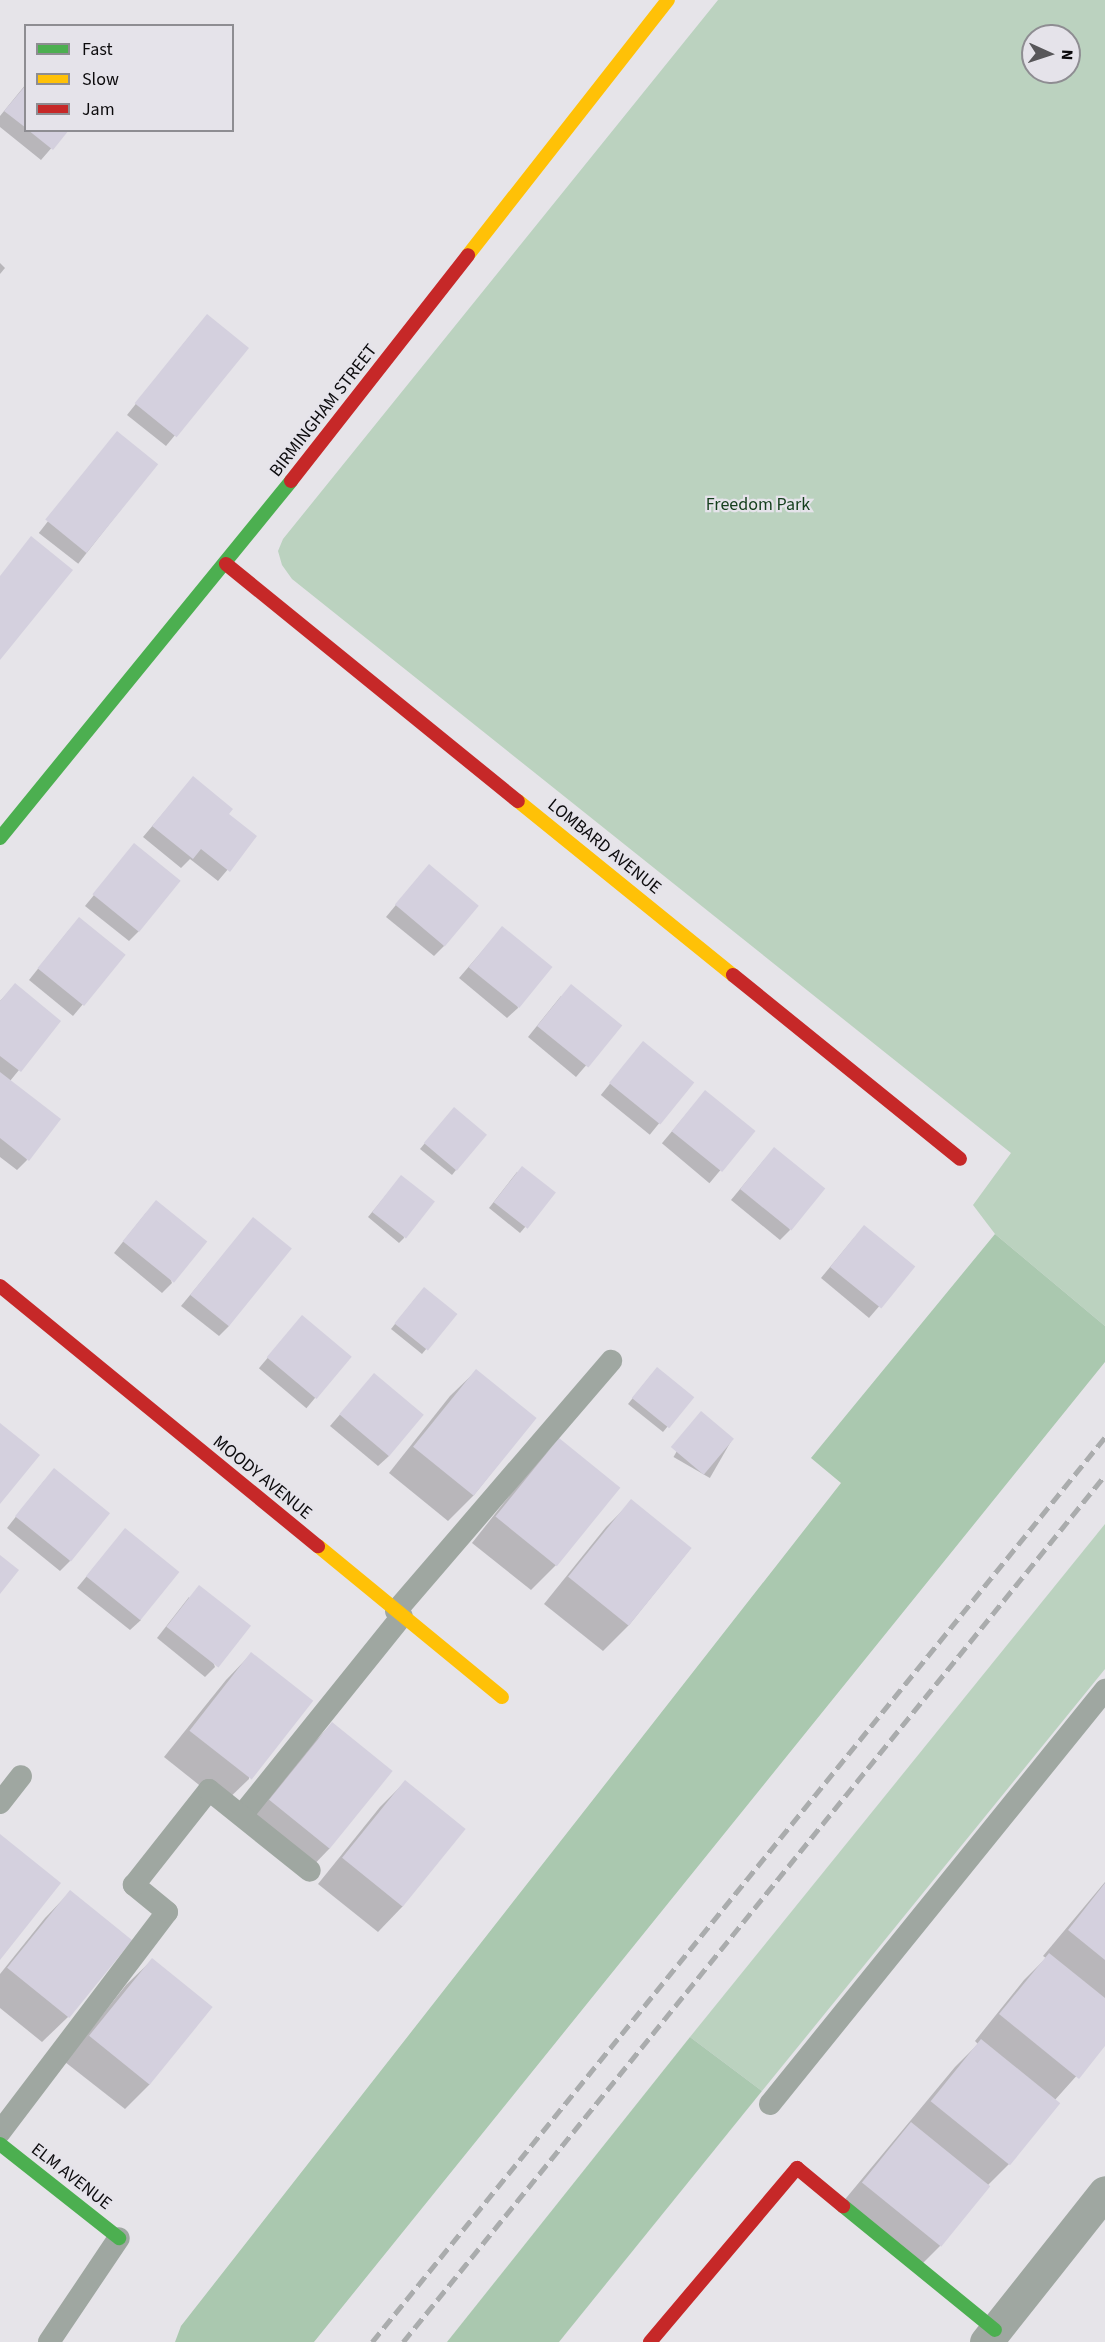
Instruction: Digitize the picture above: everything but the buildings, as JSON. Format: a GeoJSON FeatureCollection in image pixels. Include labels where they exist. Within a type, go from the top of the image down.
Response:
{"type":"FeatureCollection","features":[{"type":"Feature","properties":{"kind":"street","name":"BIRMINGHAM STREET"},"geometry":{"type":"LineString","coordinates":[[0,838],[226,564],[668,0]]}},
{"type":"Feature","properties":{"kind":"street","name":"LOMBARD AVENUE"},"geometry":{"type":"LineString","coordinates":[[226,564],[960,1159]]}},
{"type":"Feature","properties":{"kind":"street","name":"MOODY AVENUE"},"geometry":{"type":"LineString","coordinates":[[0,1286],[502,1698]]}},
{"type":"Feature","properties":{"kind":"street","name":"ELM AVENUE"},"geometry":{"type":"LineString","coordinates":[[0,2144],[119,2238]]}},
{"type":"Feature","properties":{"kind":"street"},"geometry":{"type":"LineString","coordinates":[[650,2342],[797,2168],[991,2336],[1105,2192]]}},
{"type":"Feature","properties":{"kind":"lane"},"geometry":{"type":"LineString","coordinates":[[242,1815],[399,1613],[611,1361]]}},
{"type":"Feature","properties":{"kind":"lane"},"geometry":{"type":"LineString","coordinates":[[770,2104],[1105,1690]]}},
{"type":"Feature","properties":{"kind":"lane"},"geometry":{"type":"LineString","coordinates":[[0,1803],[21,1776]]}},
{"type":"Feature","properties":{"kind":"lane"},"geometry":{"type":"LineString","coordinates":[[0,2132],[167,1912],[134,1885],[209,1790],[310,1871]]}},
{"type":"Feature","properties":{"kind":"lane"},"geometry":{"type":"LineString","coordinates":[[49,2342],[119,2238]]}},
{"type":"Feature","properties":{"kind":"green space","name":"Freedom Park"},"geometry":{"type":"Polygon","coordinates":[[[718,0],[1105,0],[1105,1326],[995,1234],[973,1205],[1011,1153],[292,579],[282,565],[278,551],[283,539],[718,0]]]}},
{"type":"Feature","properties":{"kind":"green space"},"geometry":{"type":"Polygon","coordinates":[[[995,1234],[1105,1326],[1105,1362],[314,2342],[175,2342],[181,2326],[841,1483],[811,1458],[995,1234]]]}},
{"type":"Feature","properties":{"kind":"green space"},"geometry":{"type":"Polygon","coordinates":[[[1105,1524],[1105,1669],[762,2091],[690,2037],[1105,1524]]]}},
{"type":"Feature","properties":{"kind":"green space"},"geometry":{"type":"Polygon","coordinates":[[[690,2037],[762,2091],[559,2342],[447,2342],[690,2037]]]}},
{"type":"Feature","properties":{"kind":"railway"},"geometry":{"type":"LineString","coordinates":[[372,2342],[1105,1437]]}},
{"type":"Feature","properties":{"kind":"railway"},"geometry":{"type":"LineString","coordinates":[[403,2342],[1105,1475]]}},
{"type":"Feature","properties":{"kind":"traffic: fast"},"geometry":{"type":"LineString","coordinates":[[0,838],[291,481]]}},
{"type":"Feature","properties":{"kind":"traffic: fast"},"geometry":{"type":"LineString","coordinates":[[0,2144],[119,2238]]}},
{"type":"Feature","properties":{"kind":"traffic: fast"},"geometry":{"type":"LineString","coordinates":[[843,2206],[995,2330]]}},
{"type":"Feature","properties":{"kind":"traffic: slow"},"geometry":{"type":"LineString","coordinates":[[468,255],[668,0]]}},
{"type":"Feature","properties":{"kind":"traffic: slow"},"geometry":{"type":"LineString","coordinates":[[518,801],[733,975]]}},
{"type":"Feature","properties":{"kind":"traffic: slow"},"geometry":{"type":"LineString","coordinates":[[318,1546],[502,1697]]}},
{"type":"Feature","properties":{"kind":"traffic: jam"},"geometry":{"type":"LineString","coordinates":[[291,481],[468,255]]}},
{"type":"Feature","properties":{"kind":"traffic: jam"},"geometry":{"type":"LineString","coordinates":[[226,564],[518,801]]}},
{"type":"Feature","properties":{"kind":"traffic: jam"},"geometry":{"type":"LineString","coordinates":[[733,975],[960,1159]]}},
{"type":"Feature","properties":{"kind":"traffic: jam"},"geometry":{"type":"LineString","coordinates":[[0,1286],[318,1546]]}},
{"type":"Feature","properties":{"kind":"traffic: jam"},"geometry":{"type":"LineString","coordinates":[[650,2342],[797,2168],[843,2206]]}}]}
